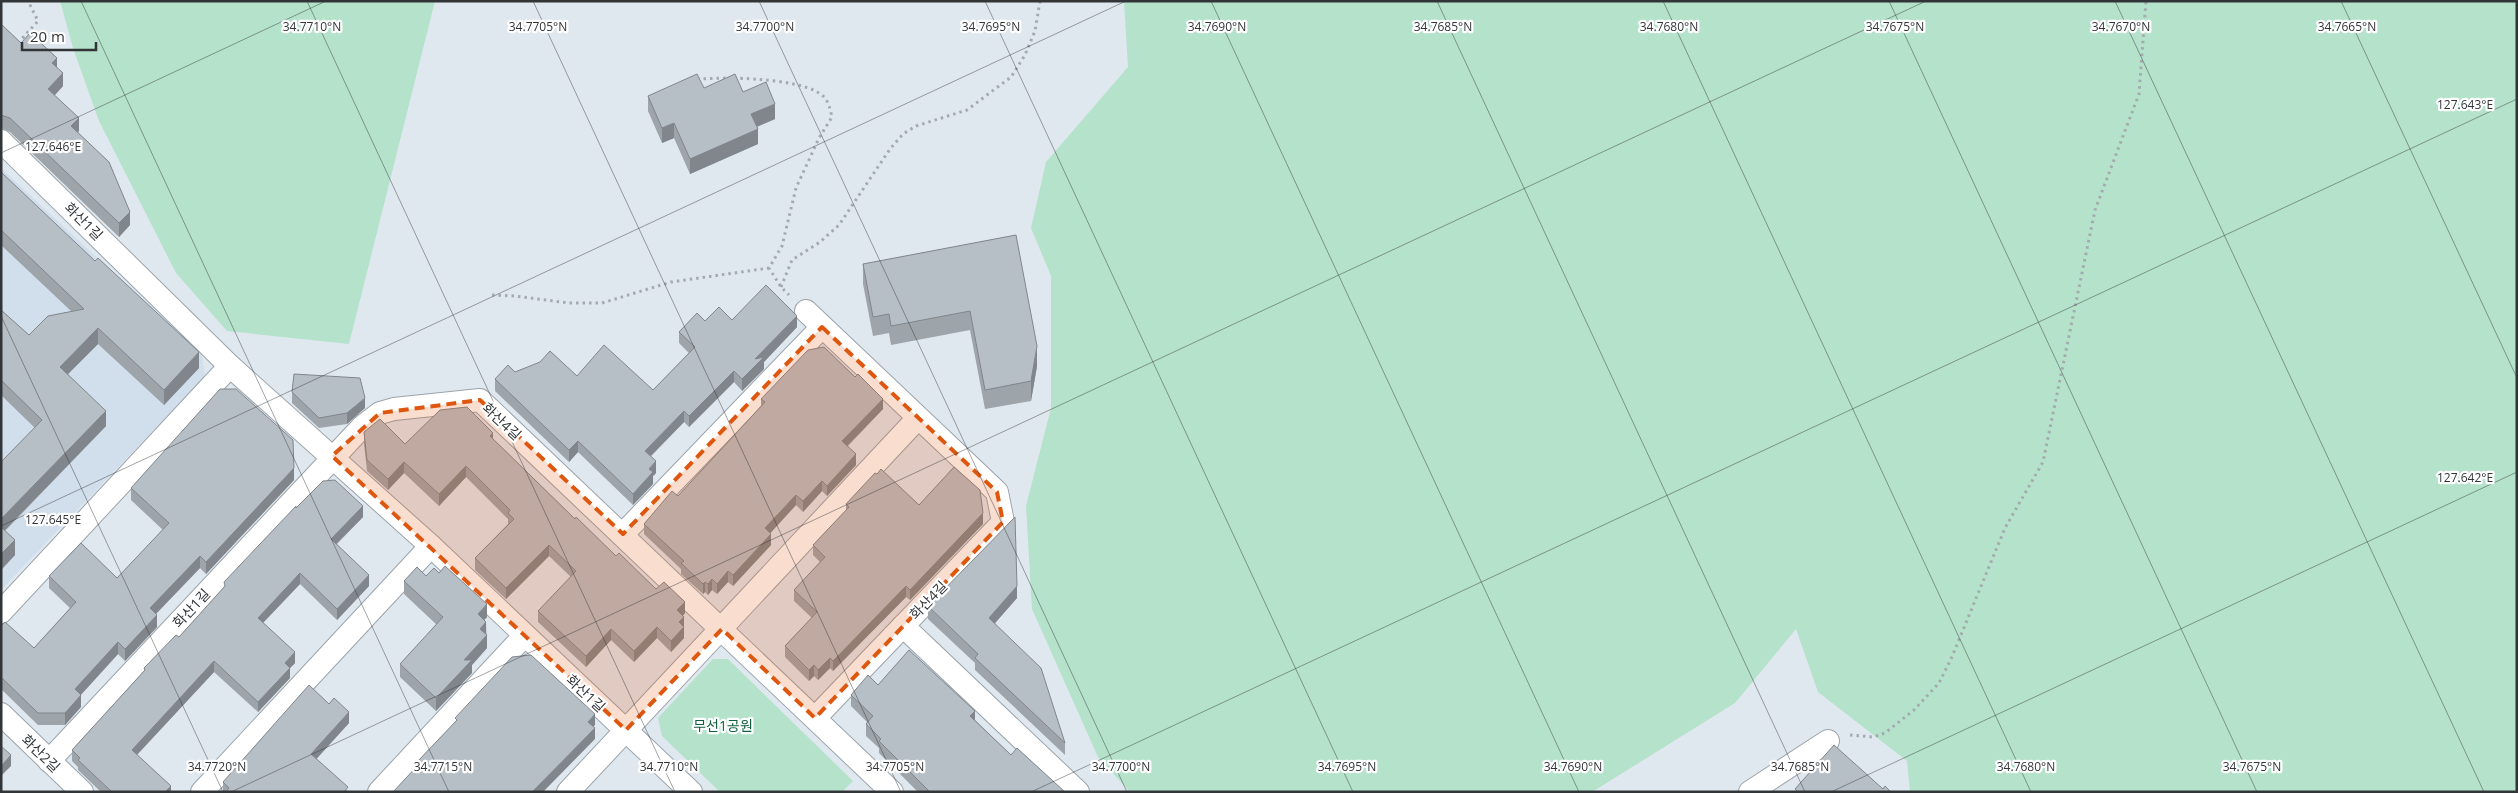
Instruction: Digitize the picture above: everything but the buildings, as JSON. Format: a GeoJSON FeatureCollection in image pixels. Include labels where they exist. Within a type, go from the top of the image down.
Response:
{"type":"FeatureCollection","features":[{"type":"Feature","properties":{"kind":"street","name":"화산1길"},"geometry":{"type":"LineString","coordinates":[[1,141],[230,366],[431,546],[691,792]]}},
{"type":"Feature","properties":{"kind":"street","name":"화산4길"},"geometry":{"type":"LineString","coordinates":[[806,311],[997,492],[1003,522],[903,626],[1078,792]]}},
{"type":"Feature","properties":{"kind":"street"},"geometry":{"type":"LineString","coordinates":[[623,534],[822,327]]}},
{"type":"Feature","properties":{"kind":"street"},"geometry":{"type":"LineString","coordinates":[[1,612],[230,366]]}},
{"type":"Feature","properties":{"kind":"street","name":"화산4길"},"geometry":{"type":"LineString","coordinates":[[332,456],[362,427],[380,413],[394,409],[480,400],[892,792]]}},
{"type":"Feature","properties":{"kind":"street"},"geometry":{"type":"LineString","coordinates":[[568,792],[918,418]]}},
{"type":"Feature","properties":{"kind":"street","name":"화산1길"},"geometry":{"type":"LineString","coordinates":[[49,761],[332,456]]}},
{"type":"Feature","properties":{"kind":"street"},"geometry":{"type":"LineString","coordinates":[[202,792],[431,546]]}},
{"type":"Feature","properties":{"kind":"street"},"geometry":{"type":"LineString","coordinates":[[815,718],[903,626]]}},
{"type":"Feature","properties":{"kind":"street"},"geometry":{"type":"LineString","coordinates":[[379,792],[524,636]]}},
{"type":"Feature","properties":{"kind":"street","name":"화산2길"},"geometry":{"type":"LineString","coordinates":[[1,714],[82,792]]}},
{"type":"Feature","properties":{"kind":"street"},"geometry":{"type":"LineString","coordinates":[[1750,792],[1828,741]]}},
{"type":"Feature","properties":{"kind":"path"},"geometry":{"type":"LineString","coordinates":[[14,48],[38,21],[28,1]]}},
{"type":"Feature","properties":{"kind":"path"},"geometry":{"type":"LineString","coordinates":[[769,268],[781,287],[792,260],[820,242],[839,225],[890,149],[903,134],[916,126],[967,110],[1011,77],[1025,55],[1035,31],[1040,1]]}},
{"type":"Feature","properties":{"kind":"path"},"geometry":{"type":"LineString","coordinates":[[1828,741],[1845,736],[1873,736],[1884,733],[1914,710],[1939,683],[1951,659],[2004,528],[2043,462],[2095,210],[2139,94],[2146,1]]}},
{"type":"Feature","properties":{"kind":"path"},"geometry":{"type":"LineString","coordinates":[[689,82],[697,79],[737,78],[781,81],[816,92],[822,95],[830,105],[832,117],[819,138],[796,188],[782,246],[769,268]]}},
{"type":"Feature","properties":{"kind":"path"},"geometry":{"type":"LineString","coordinates":[[492,295],[569,303],[602,303],[671,282],[769,268]]}},
{"type":"Feature","properties":{"kind":"highlighted area"},"geometry":{"type":"Polygon","coordinates":[[[822,327],[997,492],[1003,522],[815,718],[722,629],[626,730],[332,456],[380,413],[480,400],[623,534],[822,327]]]}},
{"type":"Feature","properties":{"kind":"shaded area"},"geometry":{"type":"Polygon","coordinates":[[[1,168],[202,356],[205,376],[1,590],[1,168]]]}},
{"type":"Feature","properties":{"kind":"green space"},"geometry":{"type":"Polygon","coordinates":[[[60,1],[435,1],[349,344],[227,331],[176,273],[99,121],[73,48],[60,1]]]}},
{"type":"Feature","properties":{"kind":"green space"},"geometry":{"type":"Polygon","coordinates":[[[1124,1],[2517,1],[2517,792],[1910,792],[1907,761],[1818,692],[1796,629],[1735,703],[1592,792],[1130,792],[1098,757],[1032,609],[1026,506],[1051,408],[1051,276],[1031,228],[1046,162],[1128,67],[1124,1]]]}},
{"type":"Feature","properties":{"kind":"green space","name":"무선1공원"},"geometry":{"type":"Polygon","coordinates":[[[713,659],[728,659],[853,781],[842,792],[720,792],[662,736],[658,718],[713,659]]]}}]}
